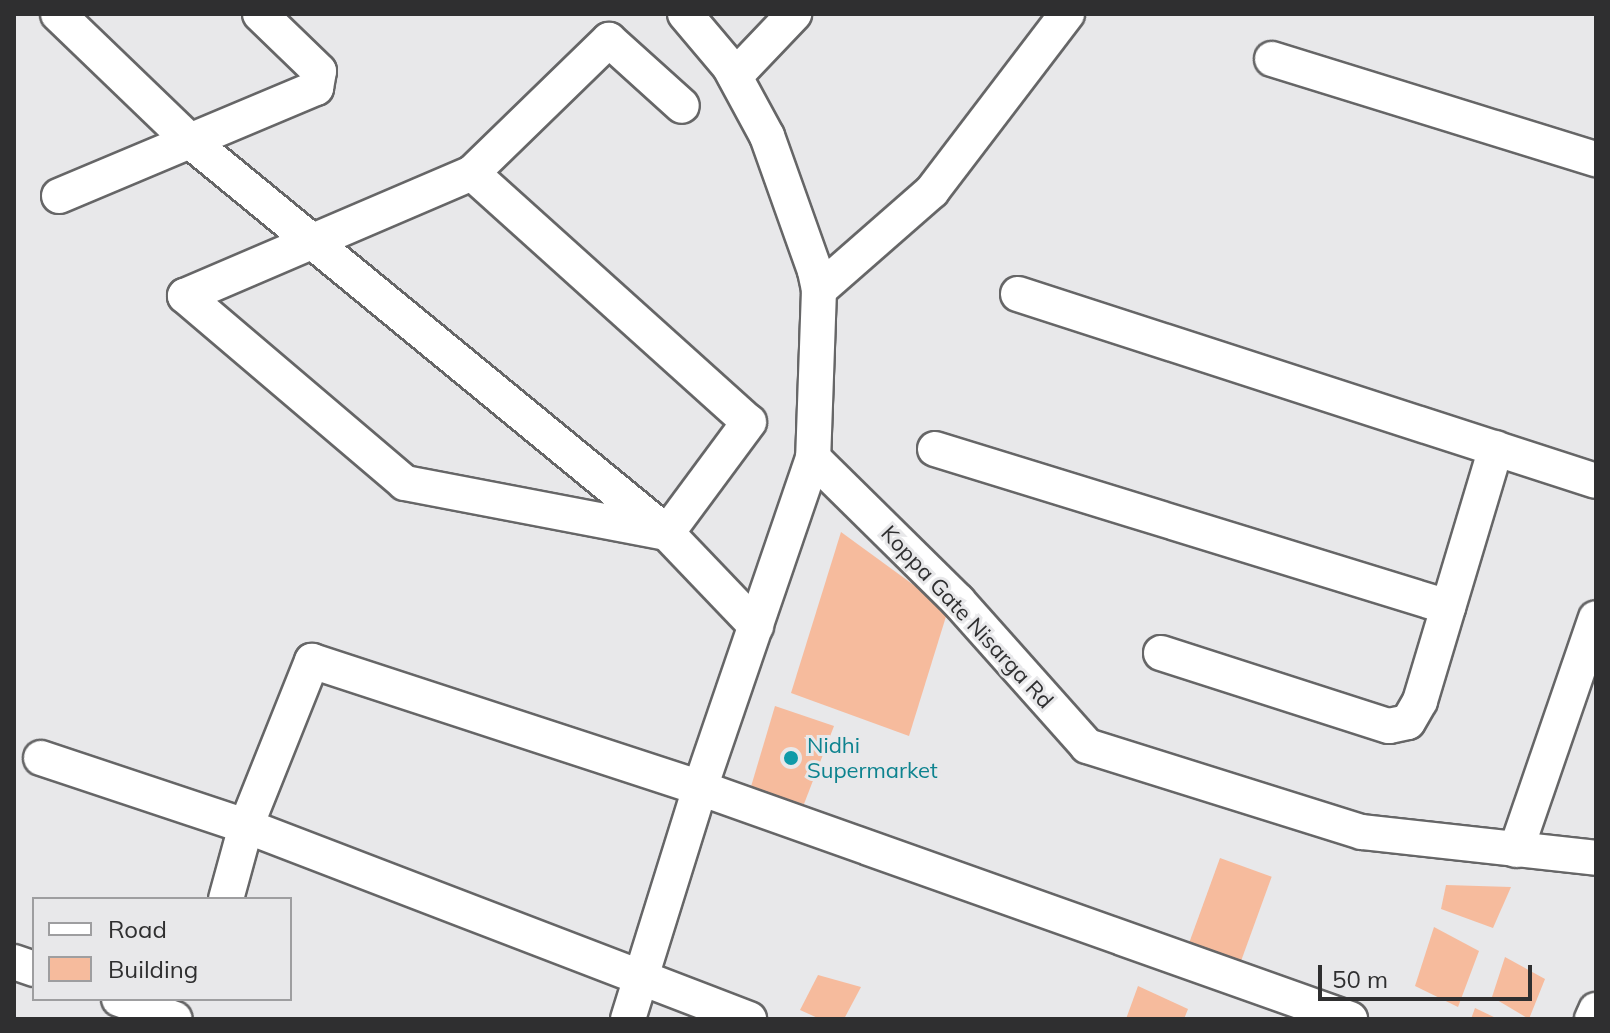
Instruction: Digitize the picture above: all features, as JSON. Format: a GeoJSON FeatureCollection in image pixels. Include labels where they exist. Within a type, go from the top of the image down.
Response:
{"type":"FeatureCollection","features":[{"type":"Feature","properties":{"kind":"street"},"geometry":{"type":"LineString","coordinates":[[58,14],[190,141],[316,240],[667,533],[756,626]]}},
{"type":"Feature","properties":{"kind":"street"},"geometry":{"type":"LineString","coordinates":[[59,196],[316,88],[321,80],[319,71],[260,14]]}},
{"type":"Feature","properties":{"kind":"street"},"geometry":{"type":"LineString","coordinates":[[628,1019],[700,788],[813,458],[819,290],[767,136],[732,71],[685,14]]}},
{"type":"Feature","properties":{"kind":"street"},"geometry":{"type":"LineString","coordinates":[[721,14],[732,71]]}},
{"type":"Feature","properties":{"kind":"street"},"geometry":{"type":"LineString","coordinates":[[732,71],[794,14]]}},
{"type":"Feature","properties":{"kind":"street"},"geometry":{"type":"LineString","coordinates":[[819,290],[932,191],[1067,14]]}},
{"type":"Feature","properties":{"kind":"street"},"geometry":{"type":"LineString","coordinates":[[667,533],[405,483],[185,296],[472,173],[609,40],[682,106]]}},
{"type":"Feature","properties":{"kind":"street"},"geometry":{"type":"LineString","coordinates":[[1272,59],[1596,159]]}},
{"type":"Feature","properties":{"kind":"street"},"geometry":{"type":"LineString","coordinates":[[472,173],[749,422],[667,533]]}},
{"type":"Feature","properties":{"kind":"street"},"geometry":{"type":"LineString","coordinates":[[1018,294],[1596,481]]}},
{"type":"Feature","properties":{"kind":"street"},"geometry":{"type":"LineString","coordinates":[[1161,653],[1389,726],[1408,722],[1420,701],[1496,448]]}},
{"type":"Feature","properties":{"kind":"street"},"geometry":{"type":"LineString","coordinates":[[935,449],[1448,607]]}},
{"type":"Feature","properties":{"kind":"street","name":"Koppa Gate Nisarga Rd"},"geometry":{"type":"LineString","coordinates":[[813,458],[958,601],[1087,746],[1362,832],[1596,858]]}},
{"type":"Feature","properties":{"kind":"street"},"geometry":{"type":"LineString","coordinates":[[1516,850],[1596,618]]}},
{"type":"Feature","properties":{"kind":"street"},"geometry":{"type":"LineString","coordinates":[[227,897],[246,826],[312,661],[700,788],[1350,1019]]}},
{"type":"Feature","properties":{"kind":"street"},"geometry":{"type":"LineString","coordinates":[[41,758],[246,826],[642,981],[749,1019]]}},
{"type":"Feature","properties":{"kind":"street"},"geometry":{"type":"LineString","coordinates":[[125,1001],[175,1019]]}},
{"type":"Feature","properties":{"kind":"street"},"geometry":{"type":"LineString","coordinates":[[1592,1019],[1596,1010]]}},
{"type":"Feature","properties":{"kind":"building"},"geometry":{"type":"Polygon","coordinates":[[[841,532],[948,610],[909,736],[791,693],[841,532]]]}},
{"type":"Feature","properties":{"kind":"building","name":"Nidhi Supermarket"},"geometry":{"type":"Polygon","coordinates":[[[775,706],[834,726],[804,804],[750,790],[775,706]]]}},
{"type":"Feature","properties":{"kind":"building"},"geometry":{"type":"Polygon","coordinates":[[[1220,858],[1272,877],[1240,964],[1188,945],[1220,858]]]}},
{"type":"Feature","properties":{"kind":"building"},"geometry":{"type":"Polygon","coordinates":[[[1446,885],[1511,887],[1493,928],[1441,909],[1446,885]]]}},
{"type":"Feature","properties":{"kind":"building"},"geometry":{"type":"Polygon","coordinates":[[[1434,927],[1479,951],[1458,1007],[1415,986],[1434,927]]]}},
{"type":"Feature","properties":{"kind":"building"},"geometry":{"type":"Polygon","coordinates":[[[1505,957],[1545,979],[1529,1019],[1492,997],[1505,957]]]}},
{"type":"Feature","properties":{"kind":"building"},"geometry":{"type":"Polygon","coordinates":[[[818,975],[861,987],[844,1019],[820,1019],[800,1010],[818,975]]]}},
{"type":"Feature","properties":{"kind":"building"},"geometry":{"type":"Polygon","coordinates":[[[1138,986],[1188,1009],[1184,1019],[1126,1019],[1138,986]]]}},
{"type":"Feature","properties":{"kind":"building"},"geometry":{"type":"Polygon","coordinates":[[[1475,1008],[1498,1019],[1471,1019],[1475,1008]]]}},
{"type":"Feature","properties":{"kind":"place","name":"Nidhi Supermarket"},"geometry":{"type":"Point","coordinates":[791,758]}}]}
